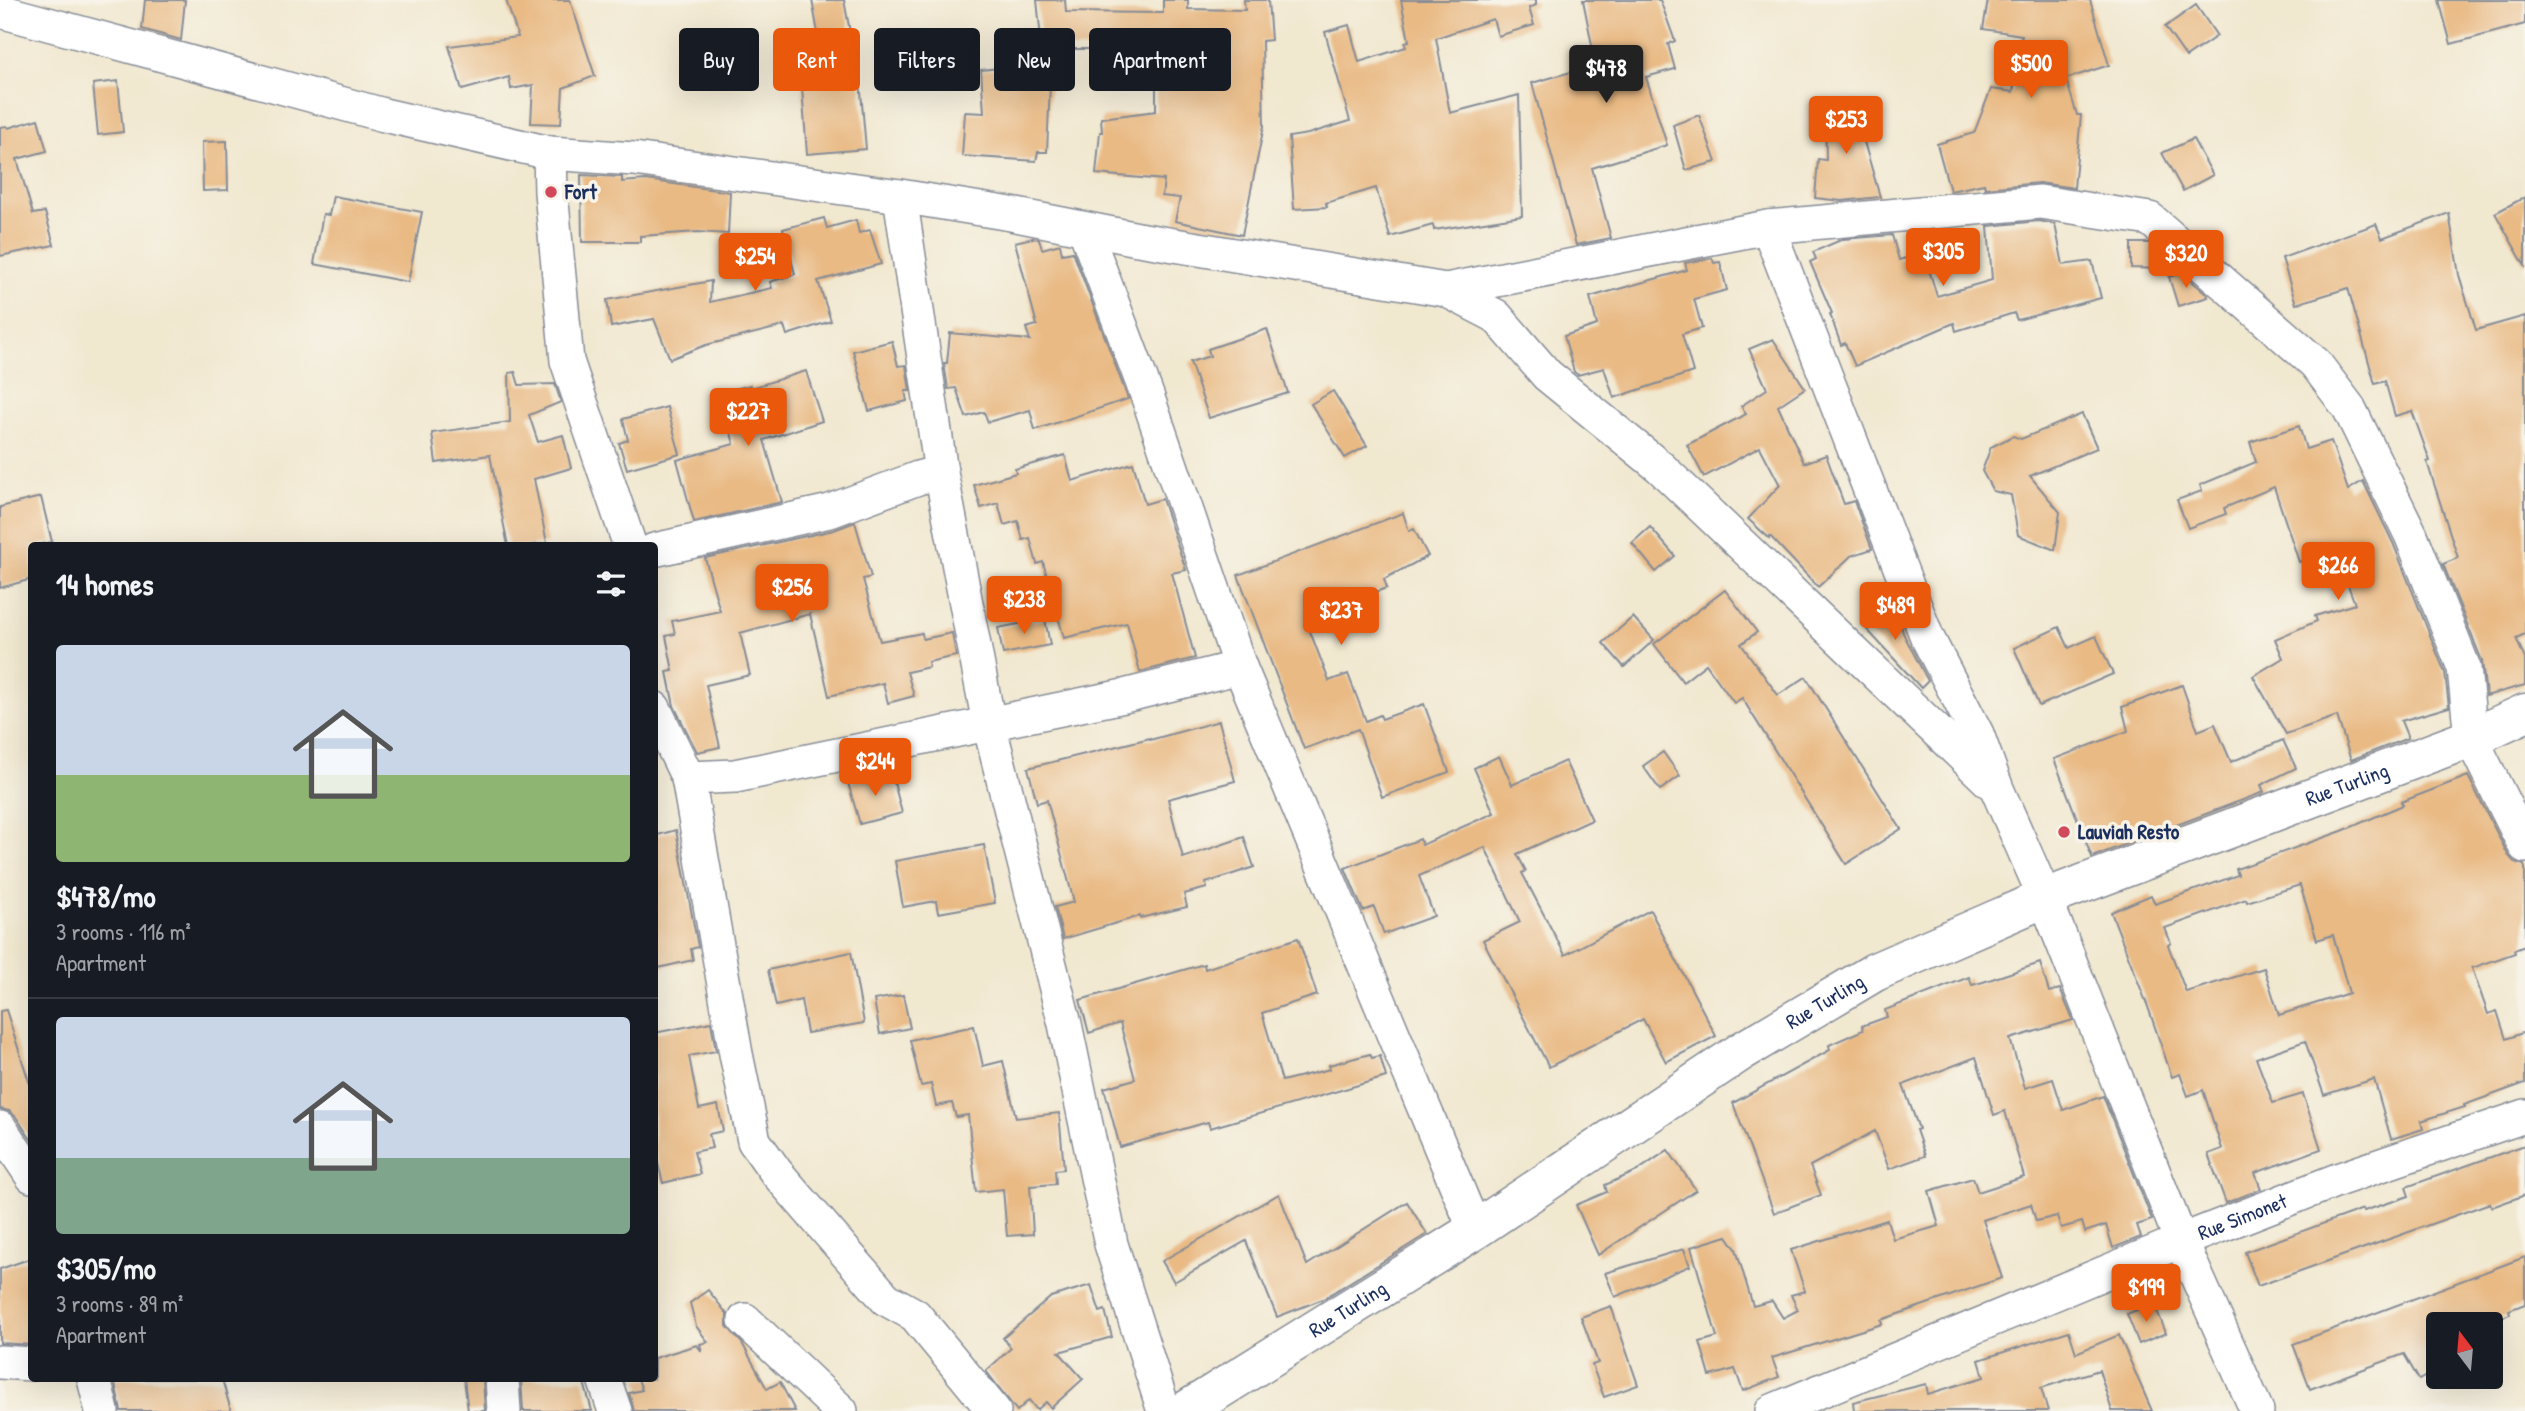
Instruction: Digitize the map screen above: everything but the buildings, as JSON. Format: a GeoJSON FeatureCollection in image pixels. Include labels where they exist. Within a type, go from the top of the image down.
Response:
{"type":"FeatureCollection","features":[{"type":"Feature","properties":{"kind":"main road","name":"Rue Turling"},"geometry":{"type":"LineString","coordinates":[[1185,1411],[1475,1230],[1742,1051],[1875,972],[2045,898],[2471,738],[2525,713]]}},
{"type":"Feature","properties":{"kind":"street"},"geometry":{"type":"LineString","coordinates":[[0,11],[384,115],[550,153],[634,159],[900,196],[1011,214],[1085,230],[1446,290],[1496,316],[1547,375],[1660,467],[1997,789]]}},
{"type":"Feature","properties":{"kind":"street"},"geometry":{"type":"LineString","coordinates":[[550,153],[551,192],[567,361],[629,542]]}},
{"type":"Feature","properties":{"kind":"street"},"geometry":{"type":"LineString","coordinates":[[900,196],[941,472],[989,724],[1065,1024],[1111,1244],[1164,1411]]}},
{"type":"Feature","properties":{"kind":"street"},"geometry":{"type":"LineString","coordinates":[[1446,290],[1768,227],[2040,202],[2150,219],[2315,363],[2349,408],[2411,535],[2464,668],[2471,738],[2525,846]]}},
{"type":"Feature","properties":{"kind":"street"},"geometry":{"type":"LineString","coordinates":[[1768,227],[1927,636],[1977,734],[2181,1241],[2257,1411]]}},
{"type":"Feature","properties":{"kind":"street"},"geometry":{"type":"LineString","coordinates":[[1085,230],[1152,408],[1240,667],[1475,1230]]}},
{"type":"Feature","properties":{"kind":"street"},"geometry":{"type":"LineString","coordinates":[[658,549],[830,510],[941,472]]}},
{"type":"Feature","properties":{"kind":"street"},"geometry":{"type":"LineString","coordinates":[[688,778],[735,776],[1124,696],[1240,667]]}},
{"type":"Feature","properties":{"kind":"street"},"geometry":{"type":"LineString","coordinates":[[658,716],[688,778],[736,1054],[754,1141],[776,1172],[886,1299],[915,1315],[994,1411]]}},
{"type":"Feature","properties":{"kind":"street","name":"Rue Simonet"},"geometry":{"type":"LineString","coordinates":[[1772,1411],[2181,1241],[2340,1179],[2525,1116]]}},
{"type":"Feature","properties":{"kind":"street"},"geometry":{"type":"LineString","coordinates":[[0,1128],[28,1170]]}},
{"type":"Feature","properties":{"kind":"street"},"geometry":{"type":"LineString","coordinates":[[745,1320],[841,1411]]}},
{"type":"Feature","properties":{"kind":"street"},"geometry":{"type":"LineString","coordinates":[[0,1362],[28,1364]]}},
{"type":"Feature","properties":{"kind":"street"},"geometry":{"type":"LineString","coordinates":[[95,1382],[102,1411]]}},
{"type":"Feature","properties":{"kind":"street"},"geometry":{"type":"LineString","coordinates":[[502,1382],[504,1411]]}},
{"type":"Feature","properties":{"kind":"street"},"geometry":{"type":"LineString","coordinates":[[605,1382],[615,1411]]}},
{"type":"Feature","properties":{"kind":"place","name":"Fort"},"geometry":{"type":"Point","coordinates":[551,192]}},
{"type":"Feature","properties":{"kind":"place","name":"Lauviah Resto"},"geometry":{"type":"Point","coordinates":[2064,832]}}]}
